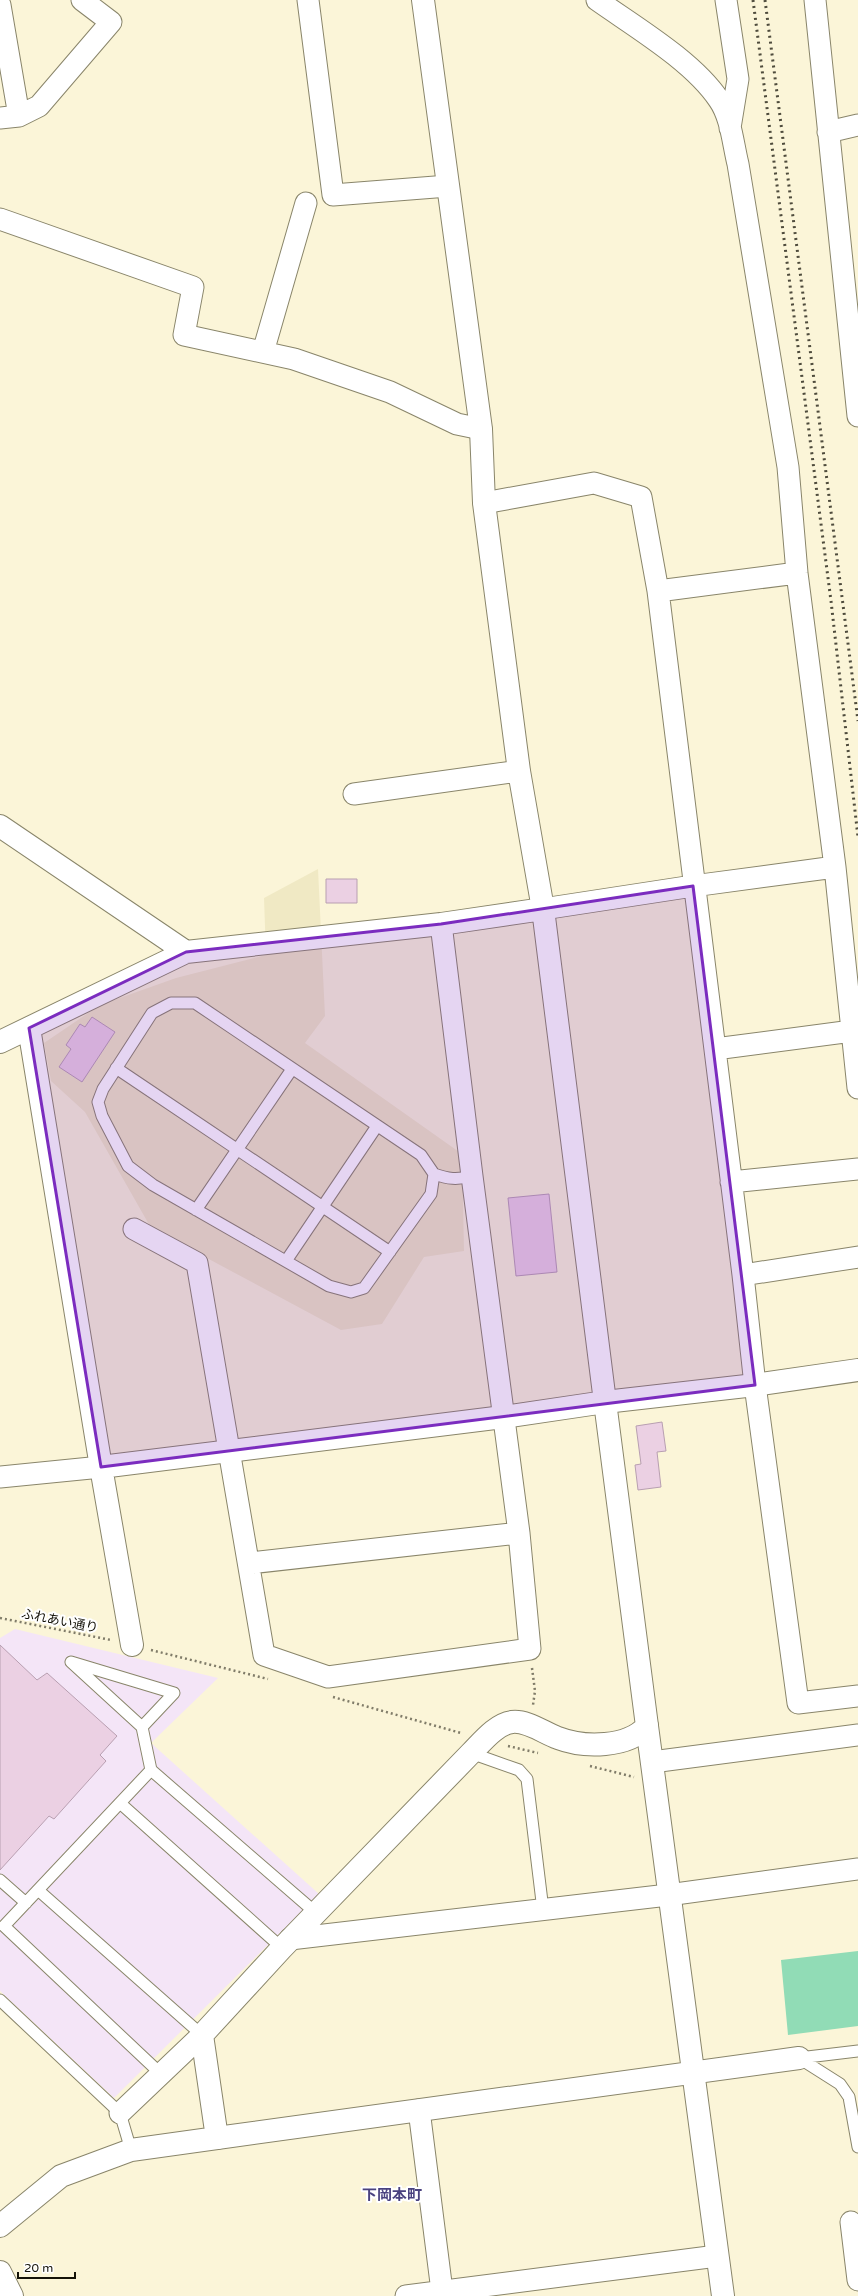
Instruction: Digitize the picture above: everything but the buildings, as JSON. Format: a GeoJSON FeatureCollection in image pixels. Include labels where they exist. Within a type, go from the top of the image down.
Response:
{"type":"FeatureCollection","features":[{"type":"Feature","properties":{"kind":"street"},"geometry":{"type":"LineString","coordinates":[[0,5],[10,117],[39,106],[111,22],[82,0]]}},
{"type":"Feature","properties":{"kind":"street"},"geometry":{"type":"LineString","coordinates":[[308,0],[333,195],[448,186]]}},
{"type":"Feature","properties":{"kind":"street"},"geometry":{"type":"LineString","coordinates":[[423,0],[480,429],[484,503],[519,771],[543,909],[668,1896],[723,2296]]}},
{"type":"Feature","properties":{"kind":"street"},"geometry":{"type":"LineString","coordinates":[[597,0],[700,77],[720,101],[730,129],[738,164],[788,467],[797,573],[835,867],[858,1088]]}},
{"type":"Feature","properties":{"kind":"street"},"geometry":{"type":"LineString","coordinates":[[726,0],[738,79],[730,129]]}},
{"type":"Feature","properties":{"kind":"street"},"geometry":{"type":"LineString","coordinates":[[815,0],[858,416]]}},
{"type":"Feature","properties":{"kind":"street"},"geometry":{"type":"LineString","coordinates":[[828,132],[858,125]]}},
{"type":"Feature","properties":{"kind":"street"},"geometry":{"type":"LineString","coordinates":[[263,352],[306,203]]}},
{"type":"Feature","properties":{"kind":"street"},"geometry":{"type":"LineString","coordinates":[[0,219],[193,287],[184,335],[294,359],[390,392],[458,424],[480,429]]}},
{"type":"Feature","properties":{"kind":"street"},"geometry":{"type":"LineString","coordinates":[[484,503],[594,483],[641,497],[658,591],[693,886],[743,1276],[755,1385],[798,1703],[858,1696]]}},
{"type":"Feature","properties":{"kind":"street"},"geometry":{"type":"LineString","coordinates":[[658,591],[797,573]]}},
{"type":"Feature","properties":{"kind":"street"},"geometry":{"type":"LineString","coordinates":[[354,794],[519,771]]}},
{"type":"Feature","properties":{"kind":"street"},"geometry":{"type":"LineString","coordinates":[[0,826],[186,952]]}},
{"type":"Feature","properties":{"kind":"street"},"geometry":{"type":"LineString","coordinates":[[0,1042],[186,952],[441,924],[693,886],[835,867]]}},
{"type":"Feature","properties":{"kind":"street"},"geometry":{"type":"LineString","coordinates":[[134,1229],[197,1263],[250,1564],[264,1655],[328,1676],[530,1650],[519,1533],[472,1176],[441,924]]}},
{"type":"Feature","properties":{"kind":"street"},"geometry":{"type":"LineString","coordinates":[[29,1028],[101,1467],[125,1643]]}},
{"type":"Feature","properties":{"kind":"street"},"geometry":{"type":"LineString","coordinates":[[715,1049],[852,1031]]}},
{"type":"Feature","properties":{"kind":"street"},"geometry":{"type":"LineString","coordinates":[[731,1182],[858,1169]]}},
{"type":"Feature","properties":{"kind":"street"},"geometry":{"type":"LineString","coordinates":[[743,1276],[858,1258]]}},
{"type":"Feature","properties":{"kind":"street"},"geometry":{"type":"LineString","coordinates":[[0,1477],[101,1467],[503,1417],[605,1402],[755,1385],[858,1370]]}},
{"type":"Feature","properties":{"kind":"street"},"geometry":{"type":"LineString","coordinates":[[250,1564],[519,1533]]}},
{"type":"Feature","properties":{"kind":"street"},"geometry":{"type":"LineString","coordinates":[[120,2113],[202,2035],[316,1913],[471,1753],[502,1725],[512,1722],[531,1726],[560,1739],[591,1744],[609,1744],[624,1740],[642,1732],[647,1726]]}},
{"type":"Feature","properties":{"kind":"street"},"geometry":{"type":"LineString","coordinates":[[652,1762],[858,1735]]}},
{"type":"Feature","properties":{"kind":"street"},"geometry":{"type":"LineString","coordinates":[[286,1944],[543,1910],[668,1896],[858,1868]]}},
{"type":"Feature","properties":{"kind":"street"},"geometry":{"type":"LineString","coordinates":[[202,2035],[217,2138]]}},
{"type":"Feature","properties":{"kind":"street"},"geometry":{"type":"LineString","coordinates":[[0,2226],[61,2176],[131,2150],[692,2071],[799,2058]]}},
{"type":"Feature","properties":{"kind":"street"},"geometry":{"type":"LineString","coordinates":[[419,2110],[442,2291]]}},
{"type":"Feature","properties":{"kind":"street"},"geometry":{"type":"LineString","coordinates":[[851,2222],[858,2278]]}},
{"type":"Feature","properties":{"kind":"street"},"geometry":{"type":"LineString","coordinates":[[406,2296],[442,2291],[512,2289],[718,2256]]}},
{"type":"Feature","properties":{"kind":"street"},"geometry":{"type":"LineString","coordinates":[[0,2272],[12,2296]]}},
{"type":"Feature","properties":{"kind":"lane"},"geometry":{"type":"LineString","coordinates":[[434,1174],[431,1194],[364,1288],[351,1292],[330,1286],[153,1185],[128,1166],[102,1116],[98,1102],[103,1089],[152,1013],[171,1003],[195,1003],[421,1155],[434,1174],[453,1179],[472,1176]]}},
{"type":"Feature","properties":{"kind":"lane"},"geometry":{"type":"LineString","coordinates":[[116,1068],[390,1252]]}},
{"type":"Feature","properties":{"kind":"lane"},"geometry":{"type":"LineString","coordinates":[[196,1210],[292,1069]]}},
{"type":"Feature","properties":{"kind":"lane"},"geometry":{"type":"LineString","coordinates":[[286,1261],[377,1126]]}},
{"type":"Feature","properties":{"kind":"lane"},"geometry":{"type":"LineString","coordinates":[[142,1727],[174,1693],[71,1662],[142,1727],[151,1770],[316,1913]]}},
{"type":"Feature","properties":{"kind":"lane"},"geometry":{"type":"LineString","coordinates":[[471,1753],[519,1770],[526,1779],[543,1910]]}},
{"type":"Feature","properties":{"kind":"lane"},"geometry":{"type":"LineString","coordinates":[[151,1770],[2,1928],[161,2074]]}},
{"type":"Feature","properties":{"kind":"lane"},"geometry":{"type":"LineString","coordinates":[[120,1803],[286,1944]]}},
{"type":"Feature","properties":{"kind":"lane"},"geometry":{"type":"LineString","coordinates":[[0,1880],[26,1903]]}},
{"type":"Feature","properties":{"kind":"lane"},"geometry":{"type":"LineString","coordinates":[[38,1890],[202,2035]]}},
{"type":"Feature","properties":{"kind":"lane"},"geometry":{"type":"LineString","coordinates":[[0,2000],[120,2113],[131,2150]]}},
{"type":"Feature","properties":{"kind":"lane"},"geometry":{"type":"LineString","coordinates":[[799,2058],[858,2051]]}},
{"type":"Feature","properties":{"kind":"lane"},"geometry":{"type":"LineString","coordinates":[[799,2058],[840,2084],[845,2090],[849,2097],[858,2147]]}},
{"type":"Feature","properties":{"kind":"path","name":"ふれあい通り"},"geometry":{"type":"LineString","coordinates":[[0,1618],[125,1643]]}},
{"type":"Feature","properties":{"kind":"path"},"geometry":{"type":"LineString","coordinates":[[530,1650],[534,1691],[531,1726]]}},
{"type":"Feature","properties":{"kind":"highlighted area"},"geometry":{"type":"Polygon","coordinates":[[[693,886],[755,1385],[101,1467],[29,1028],[186,952],[441,924],[693,886]]]}},
{"type":"Feature","properties":{"kind":"shaded area"},"geometry":{"type":"Polygon","coordinates":[[[318,869],[325,1016],[305,1043],[462,1154],[464,1251],[424,1257],[382,1324],[341,1330],[151,1228],[85,1112],[51,1081],[44,1043],[100,1005],[176,978],[266,955],[264,898],[318,869]]]}},
{"type":"Feature","properties":{"kind":"shaded area"},"geometry":{"type":"Polygon","coordinates":[[[15,1629],[218,1678],[151,1743],[319,1894],[114,2098],[0,1991],[0,1638],[15,1629]]]}},
{"type":"Feature","properties":{"kind":"green space"},"geometry":{"type":"Polygon","coordinates":[[[858,1951],[858,2026],[788,2035],[781,1960],[858,1951]]]}},
{"type":"Feature","properties":{"kind":"railway"},"geometry":{"type":"LineString","coordinates":[[753,0],[831,601],[858,837]]}},
{"type":"Feature","properties":{"kind":"railway"},"geometry":{"type":"LineString","coordinates":[[765,0],[858,721]]}},
{"type":"Feature","properties":{"kind":"district","name":"下岡本町"},"geometry":{"type":"Point","coordinates":[392,2195]}}]}
